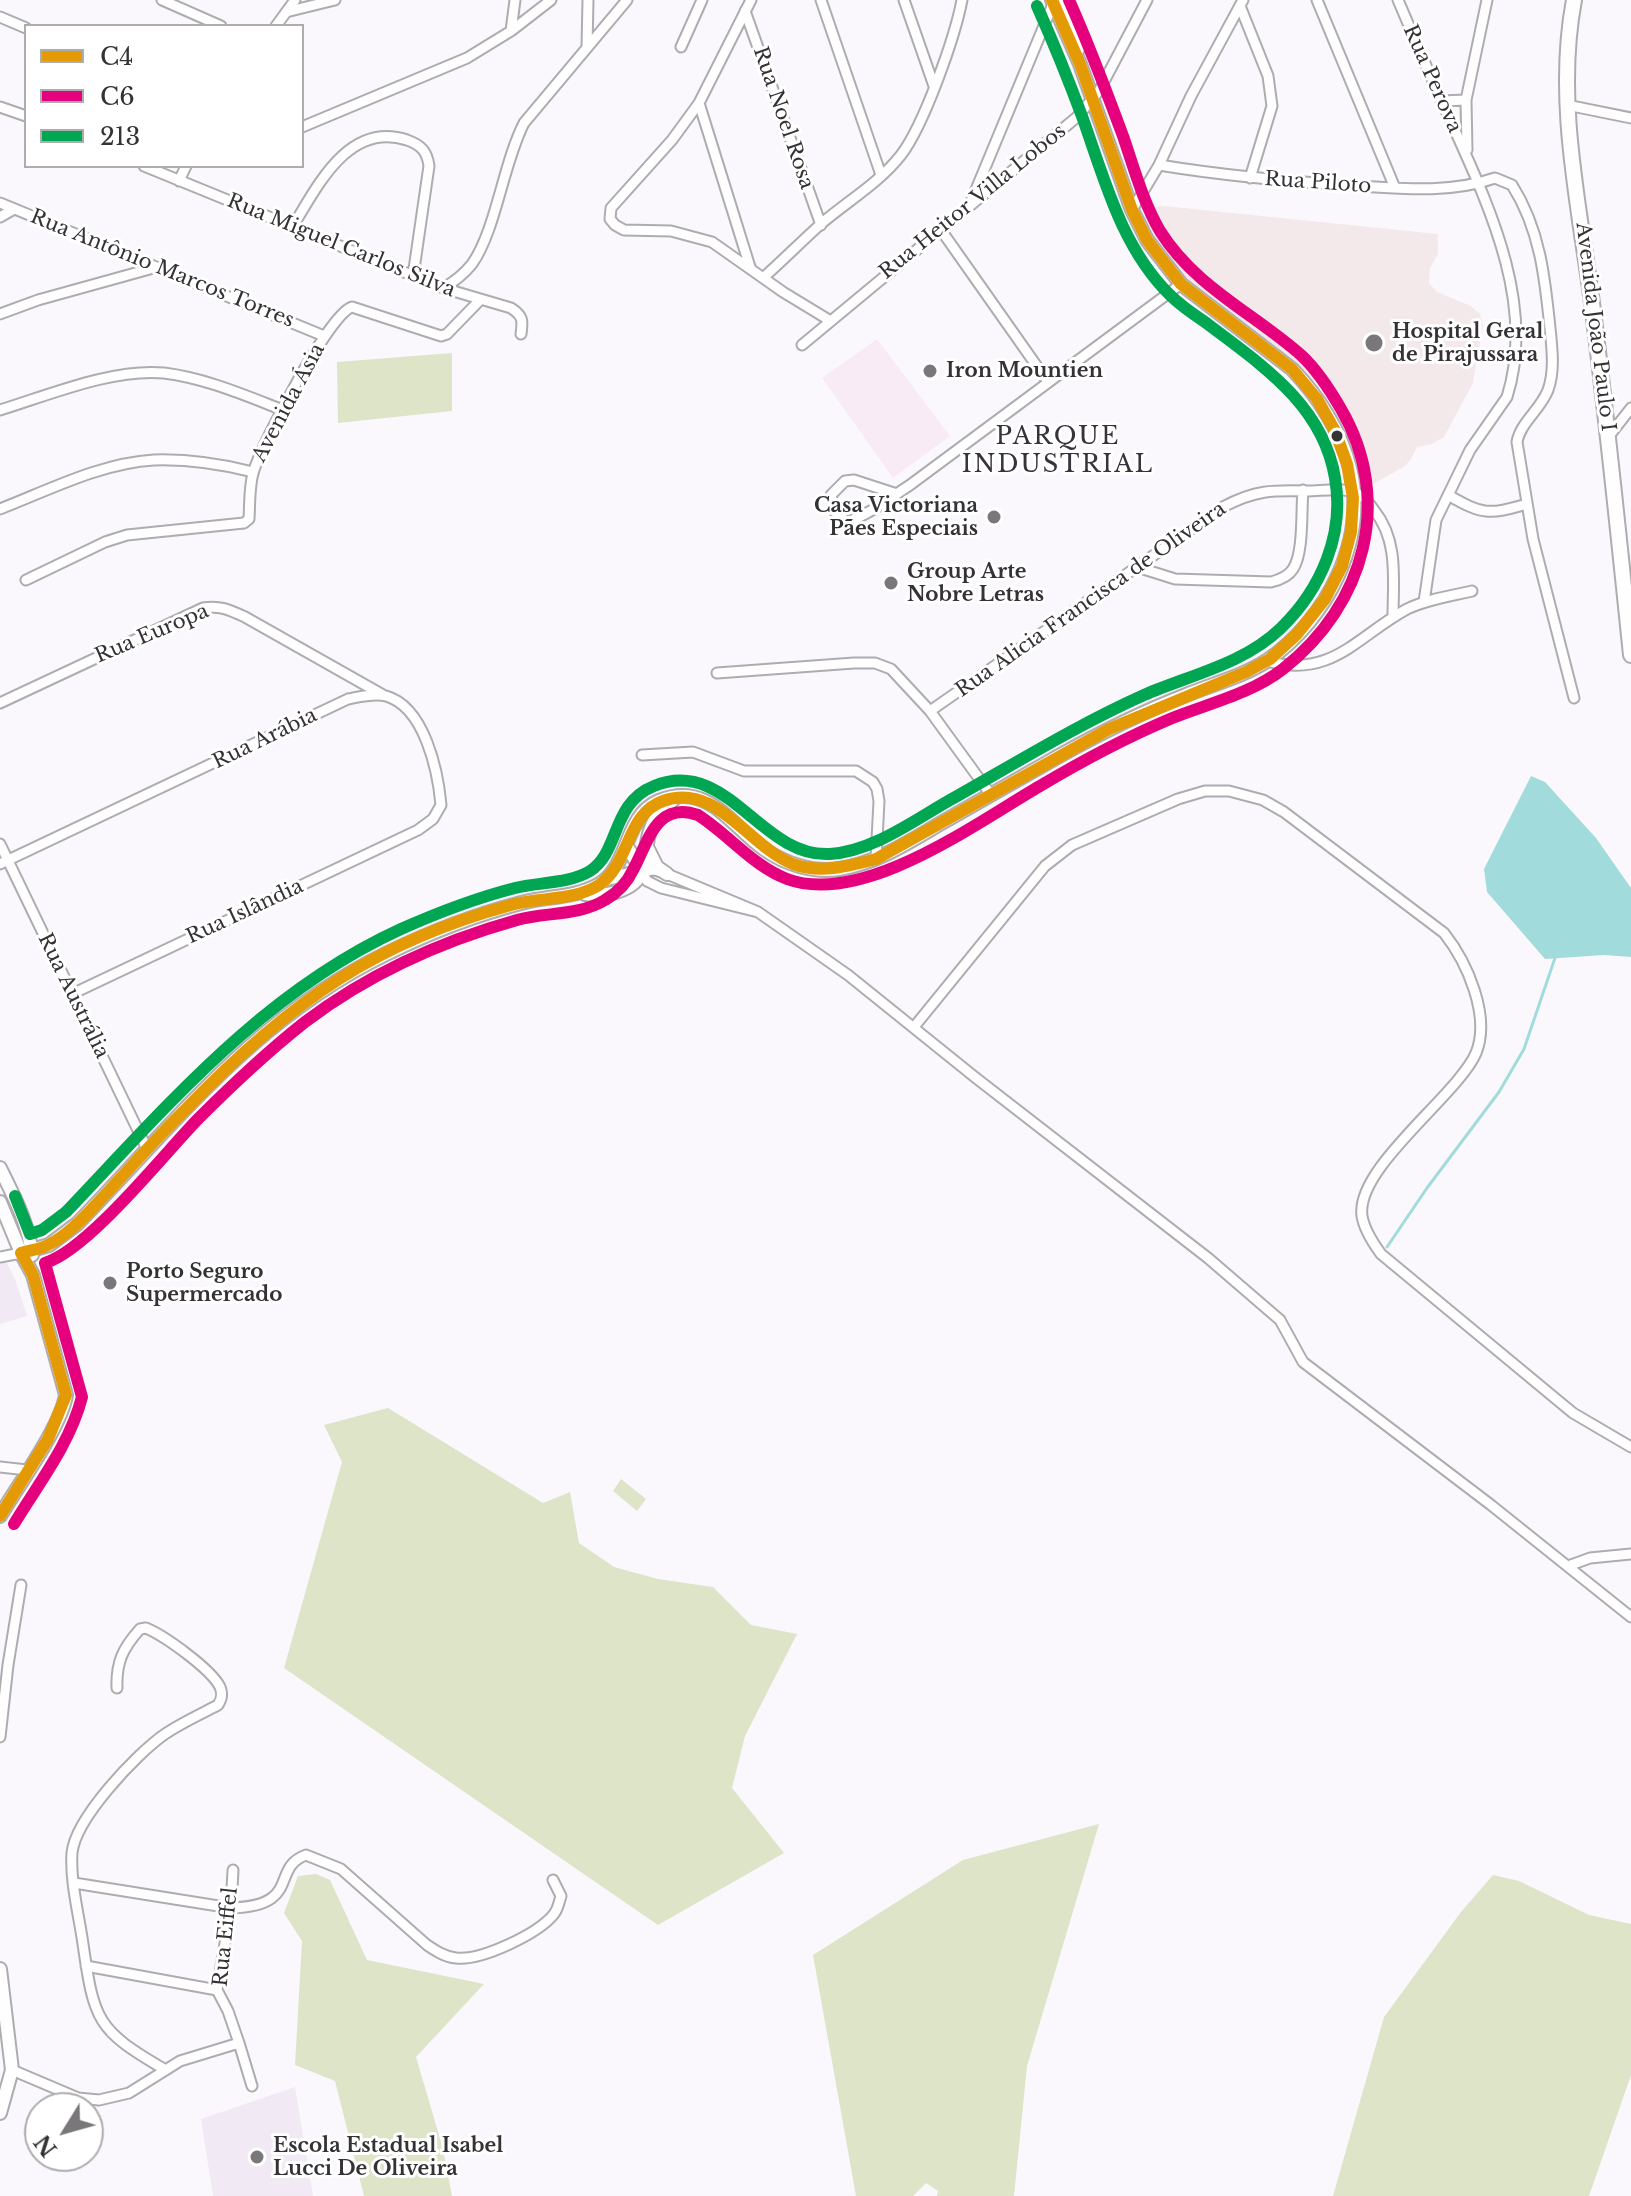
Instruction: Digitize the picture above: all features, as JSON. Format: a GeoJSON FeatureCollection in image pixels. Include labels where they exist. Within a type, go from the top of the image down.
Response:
{"type":"FeatureCollection","features":[{"type":"Feature","properties":{"kind":"main road","name":"Avenida João Paulo I"},"geometry":{"type":"LineString","coordinates":[[1574,0],[1569,31],[1567,105],[1609,436],[1631,655]]}},
{"type":"Feature","properties":{"kind":"main road"},"geometry":{"type":"LineString","coordinates":[[607,879],[641,815],[655,803],[675,798],[706,800],[764,849],[788,863],[831,870],[876,859],[1131,718],[1267,661],[1310,620],[1332,589],[1350,539],[1354,492],[1344,449],[1328,417],[1292,369],[1181,284],[1147,240],[1132,210],[1056,1]]}},
{"type":"Feature","properties":{"kind":"main road"},"geometry":{"type":"LineString","coordinates":[[578,893],[598,895],[632,884],[642,871],[652,824],[675,798]]}},
{"type":"Feature","properties":{"kind":"main road"},"geometry":{"type":"LineString","coordinates":[[626,845],[642,871]]}},
{"type":"Feature","properties":{"kind":"main road"},"geometry":{"type":"LineString","coordinates":[[648,845],[654,862],[667,874]]}},
{"type":"Feature","properties":{"kind":"main road"},"geometry":{"type":"LineString","coordinates":[[26,1252],[49,1245],[77,1224],[239,1054],[281,1018],[335,981],[389,952],[486,913],[527,901],[578,893],[594,888],[607,879],[642,871]]}},
{"type":"Feature","properties":{"kind":"main road"},"geometry":{"type":"LineString","coordinates":[[0,1168],[19,1208],[26,1252],[66,1395],[56,1423],[0,1516]]}},
{"type":"Feature","properties":{"kind":"main road"},"geometry":{"type":"LineString","coordinates":[[0,1202],[26,1252]]}},
{"type":"Feature","properties":{"kind":"main road"},"geometry":{"type":"LineString","coordinates":[[0,1969],[12,2070],[0,2113]]}},
{"type":"Feature","properties":{"kind":"street"},"geometry":{"type":"LineString","coordinates":[[162,0],[216,24]]}},
{"type":"Feature","properties":{"kind":"street"},"geometry":{"type":"LineString","coordinates":[[277,24],[295,0]]}},
{"type":"Feature","properties":{"kind":"street"},"geometry":{"type":"LineString","coordinates":[[286,12],[335,0]]}},
{"type":"Feature","properties":{"kind":"street"},"geometry":{"type":"LineString","coordinates":[[511,31],[515,0]]}},
{"type":"Feature","properties":{"kind":"street"},"geometry":{"type":"LineString","coordinates":[[304,126],[467,58],[511,31],[551,0]]}},
{"type":"Feature","properties":{"kind":"street"},"geometry":{"type":"LineString","coordinates":[[587,47],[588,0]]}},
{"type":"Feature","properties":{"kind":"street"},"geometry":{"type":"LineString","coordinates":[[443,288],[463,273],[479,252],[514,144],[524,123],[627,0]]}},
{"type":"Feature","properties":{"kind":"street"},"geometry":{"type":"LineString","coordinates":[[681,47],[702,0]]}},
{"type":"Feature","properties":{"kind":"street"},"geometry":{"type":"LineString","coordinates":[[751,0],[699,103],[672,140],[611,208],[610,219],[624,230],[671,231],[702,238],[829,320]]}},
{"type":"Feature","properties":{"kind":"street"},"geometry":{"type":"LineString","coordinates":[[821,0],[881,175]]}},
{"type":"Feature","properties":{"kind":"street"},"geometry":{"type":"LineString","coordinates":[[904,0],[934,86]]}},
{"type":"Feature","properties":{"kind":"street"},"geometry":{"type":"LineString","coordinates":[[763,278],[881,175],[910,142],[934,86],[962,0]]}},
{"type":"Feature","properties":{"kind":"street","name":"Rua Heitor Villa Lobos"},"geometry":{"type":"LineString","coordinates":[[802,345],[1054,138],[1093,99],[1147,0]]}},
{"type":"Feature","properties":{"kind":"street"},"geometry":{"type":"LineString","coordinates":[[1317,0],[1395,188]]}},
{"type":"Feature","properties":{"kind":"street","name":"Rua Perova"},"geometry":{"type":"LineString","coordinates":[[1398,0],[1498,233],[1514,314],[1515,355],[1507,397],[1470,450],[1436,520],[1424,602]]}},
{"type":"Feature","properties":{"kind":"street"},"geometry":{"type":"LineString","coordinates":[[970,205],[1056,1]]}},
{"type":"Feature","properties":{"kind":"street"},"geometry":{"type":"LineString","coordinates":[[1467,158],[1466,100],[1485,2]]}},
{"type":"Feature","properties":{"kind":"street"},"geometry":{"type":"LineString","coordinates":[[1132,210],[1159,165],[1191,96],[1242,3]]}},
{"type":"Feature","properties":{"kind":"street"},"geometry":{"type":"LineString","coordinates":[[1242,3],[1268,76],[1272,106],[1250,178]]}},
{"type":"Feature","properties":{"kind":"street","name":"Rua Noel Rosa"},"geometry":{"type":"LineString","coordinates":[[745,11],[821,225]]}},
{"type":"Feature","properties":{"kind":"street"},"geometry":{"type":"LineString","coordinates":[[0,17],[24,27]]}},
{"type":"Feature","properties":{"kind":"street"},"geometry":{"type":"LineString","coordinates":[[1441,101],[1466,100]]}},
{"type":"Feature","properties":{"kind":"street"},"geometry":{"type":"LineString","coordinates":[[699,103],[750,267]]}},
{"type":"Feature","properties":{"kind":"street"},"geometry":{"type":"LineString","coordinates":[[1567,105],[1631,118]]}},
{"type":"Feature","properties":{"kind":"street"},"geometry":{"type":"LineString","coordinates":[[0,107],[24,115]]}},
{"type":"Feature","properties":{"kind":"street"},"geometry":{"type":"LineString","coordinates":[[293,226],[330,167],[355,145],[382,136],[412,142],[421,146],[429,166],[413,276]]}},
{"type":"Feature","properties":{"kind":"street","name":"Rua Piloto"},"geometry":{"type":"LineString","coordinates":[[1159,165],[1250,178],[1395,188],[1444,189],[1477,185],[1495,178],[1512,185],[1535,235],[1544,266],[1552,376],[1543,401],[1518,436],[1539,566],[1574,698]]}},
{"type":"Feature","properties":{"kind":"street","name":"Rua Miguel Carlos Silva"},"geometry":{"type":"LineString","coordinates":[[149,168],[443,288],[511,308],[523,320],[521,334]]}},
{"type":"Feature","properties":{"kind":"street"},"geometry":{"type":"LineString","coordinates":[[179,181],[185,168]]}},
{"type":"Feature","properties":{"kind":"street","name":"Rua Antônio Marcos Torres"},"geometry":{"type":"LineString","coordinates":[[0,203],[324,336]]}},
{"type":"Feature","properties":{"kind":"street"},"geometry":{"type":"LineString","coordinates":[[0,217],[14,209]]}},
{"type":"Feature","properties":{"kind":"street"},"geometry":{"type":"LineString","coordinates":[[941,230],[1048,382]]}},
{"type":"Feature","properties":{"kind":"street"},"geometry":{"type":"LineString","coordinates":[[0,314],[38,300],[157,267]]}},
{"type":"Feature","properties":{"kind":"street"},"geometry":{"type":"LineString","coordinates":[[897,494],[854,480],[845,481],[831,495],[835,512],[847,522],[859,518],[897,494],[1181,284]]}},
{"type":"Feature","properties":{"kind":"street","name":"Avenida Ásia"},"geometry":{"type":"LineString","coordinates":[[26,580],[105,542],[127,535],[244,523],[249,519],[253,472],[324,336],[344,311],[352,307],[441,336],[457,325],[480,300]]}},
{"type":"Feature","properties":{"kind":"street"},"geometry":{"type":"LineString","coordinates":[[0,410],[96,381],[162,373],[212,384],[283,410]]}},
{"type":"Feature","properties":{"kind":"street"},"geometry":{"type":"LineString","coordinates":[[1609,436],[1631,408]]}},
{"type":"Feature","properties":{"kind":"street"},"geometry":{"type":"LineString","coordinates":[[0,509],[96,472],[152,460],[209,464],[253,472]]}},
{"type":"Feature","properties":{"kind":"street","name":"Rua Alicia Francisca de Oliveira"},"geometry":{"type":"LineString","coordinates":[[930,711],[1223,507],[1242,497],[1267,490],[1354,492]]}},
{"type":"Feature","properties":{"kind":"street"},"geometry":{"type":"LineString","coordinates":[[1137,567],[1175,579],[1271,582],[1280,579],[1294,568],[1298,556],[1303,490]]}},
{"type":"Feature","properties":{"kind":"street"},"geometry":{"type":"LineString","coordinates":[[1354,492],[1368,502],[1381,518],[1389,536],[1394,584],[1393,617]]}},
{"type":"Feature","properties":{"kind":"street"},"geometry":{"type":"LineString","coordinates":[[1448,495],[1482,512],[1496,513],[1527,504]]}},
{"type":"Feature","properties":{"kind":"street"},"geometry":{"type":"LineString","coordinates":[[1267,661],[1290,665],[1326,660],[1352,647],[1393,617],[1424,602],[1472,591]]}},
{"type":"Feature","properties":{"kind":"street","name":"Rua Europa"},"geometry":{"type":"LineString","coordinates":[[0,703],[188,615],[213,607],[229,609],[245,617],[386,696]]}},
{"type":"Feature","properties":{"kind":"street"},"geometry":{"type":"LineString","coordinates":[[717,673],[875,663],[891,669],[930,711],[991,795]]}},
{"type":"Feature","properties":{"kind":"street","name":"Rua Islândia"},"geometry":{"type":"LineString","coordinates":[[72,994],[418,830],[433,819],[441,805],[432,755],[424,733],[399,703],[386,696]]}},
{"type":"Feature","properties":{"kind":"street","name":"Rua Arábia"},"geometry":{"type":"LineString","coordinates":[[4,862],[348,699],[386,696]]}},
{"type":"Feature","properties":{"kind":"street"},"geometry":{"type":"LineString","coordinates":[[642,755],[693,752],[744,771],[856,771],[873,782],[877,789],[876,859]]}},
{"type":"Feature","properties":{"kind":"street"},"geometry":{"type":"LineString","coordinates":[[914,1027],[1045,866],[1072,845],[1178,799],[1205,791],[1229,791],[1263,800],[1284,812],[1444,933],[1459,951],[1472,979],[1479,1017],[1476,1052],[1466,1069],[1418,1121],[1368,1187],[1361,1215],[1374,1245],[1573,1413],[1631,1447]]}},
{"type":"Feature","properties":{"kind":"street","name":"Rua Austrália"},"geometry":{"type":"LineString","coordinates":[[0,844],[4,862],[147,1149]]}},
{"type":"Feature","properties":{"kind":"street"},"geometry":{"type":"LineString","coordinates":[[758,912],[661,888],[647,881],[642,871],[655,870],[667,874],[758,912],[848,975],[1208,1258],[1280,1320],[1303,1362],[1631,1617]]}},
{"type":"Feature","properties":{"kind":"street"},"geometry":{"type":"LineString","coordinates":[[0,1257],[26,1252]]}},
{"type":"Feature","properties":{"kind":"street"},"geometry":{"type":"LineString","coordinates":[[0,1467],[27,1470]]}},
{"type":"Feature","properties":{"kind":"street"},"geometry":{"type":"LineString","coordinates":[[1568,1566],[1590,1558],[1631,1554]]}},
{"type":"Feature","properties":{"kind":"street"},"geometry":{"type":"LineString","coordinates":[[0,1737],[21,1585]]}},
{"type":"Feature","properties":{"kind":"street"},"geometry":{"type":"LineString","coordinates":[[117,1688],[116,1673],[121,1651],[140,1629],[146,1628],[208,1672],[220,1686],[222,1696],[218,1705],[166,1733],[145,1750],[80,1827],[72,1854],[86,1966],[99,2019],[112,2035],[164,2069]]}},
{"type":"Feature","properties":{"kind":"street"},"geometry":{"type":"LineString","coordinates":[[74,1883],[231,1908],[261,1905],[277,1896],[291,1865],[306,1855],[341,1869],[427,1945],[457,1958],[486,1953],[540,1926],[554,1914],[561,1896],[553,1880]]}},
{"type":"Feature","properties":{"kind":"street","name":"Rua Eiffel"},"geometry":{"type":"LineString","coordinates":[[233,1870],[231,1908],[217,1990],[228,2011],[252,2086]]}},
{"type":"Feature","properties":{"kind":"street"},"geometry":{"type":"LineString","coordinates":[[86,1966],[217,1990]]}},
{"type":"Feature","properties":{"kind":"street"},"geometry":{"type":"LineString","coordinates":[[12,2070],[78,2098],[99,2100],[129,2093],[164,2069],[194,2055],[239,2043]]}},
{"type":"Feature","properties":{"kind":"shaded area","name":"Hospital Geral de Pirajussara"},"geometry":{"type":"Polygon","coordinates":[[[1164,206],[1438,234],[1438,254],[1430,268],[1429,283],[1437,292],[1471,306],[1480,314],[1483,325],[1473,383],[1444,437],[1417,447],[1405,466],[1366,488],[1351,438],[1320,387],[1295,363],[1190,285],[1158,245],[1145,213],[1164,206]]]}},
{"type":"Feature","properties":{"kind":"shaded area"},"geometry":{"type":"Polygon","coordinates":[[[877,339],[950,436],[893,478],[822,378],[877,339]]]}},
{"type":"Feature","properties":{"kind":"shaded area"},"geometry":{"type":"Polygon","coordinates":[[[5,1260],[27,1316],[0,1324],[0,1262],[5,1260]]]}},
{"type":"Feature","properties":{"kind":"shaded area","name":"Escola Estadual Isabel Lucci De Oliveira"},"geometry":{"type":"Polygon","coordinates":[[[295,2087],[313,2196],[213,2196],[201,2119],[295,2087]]]}},
{"type":"Feature","properties":{"kind":"green space"},"geometry":{"type":"Polygon","coordinates":[[[452,353],[452,411],[338,423],[337,362],[452,353]]]}},
{"type":"Feature","properties":{"kind":"green space"},"geometry":{"type":"Polygon","coordinates":[[[388,1408],[543,1503],[570,1492],[579,1543],[614,1567],[658,1579],[713,1587],[751,1625],[797,1634],[745,1736],[732,1788],[784,1853],[658,1925],[284,1668],[342,1462],[324,1425],[388,1408]]]}},
{"type":"Feature","properties":{"kind":"green space"},"geometry":{"type":"Polygon","coordinates":[[[621,1479],[646,1499],[637,1511],[613,1491],[621,1479]]]}},
{"type":"Feature","properties":{"kind":"green space"},"geometry":{"type":"Polygon","coordinates":[[[1099,1824],[1027,2066],[1014,2196],[937,2196],[938,2191],[926,2183],[913,2196],[856,2196],[813,1955],[963,1860],[1099,1824]]]}},
{"type":"Feature","properties":{"kind":"green space"},"geometry":{"type":"Polygon","coordinates":[[[316,1874],[330,1880],[367,1960],[484,1984],[416,2057],[443,2149],[452,2196],[364,2196],[335,2081],[295,2065],[302,1941],[284,1913],[298,1876],[316,1874]]]}},
{"type":"Feature","properties":{"kind":"green space"},"geometry":{"type":"Polygon","coordinates":[[[1493,1875],[1519,1881],[1589,1915],[1631,1924],[1631,2075],[1589,2196],[1333,2196],[1384,2017],[1461,1912],[1493,1875]]]}},
{"type":"Feature","properties":{"kind":"water"},"geometry":{"type":"Polygon","coordinates":[[[1531,776],[1545,782],[1596,838],[1631,888],[1631,957],[1604,955],[1545,959],[1487,892],[1484,869],[1531,776]]]}},
{"type":"Feature","properties":{"kind":"waterway"},"geometry":{"type":"LineString","coordinates":[[1387,1247],[1499,1092],[1524,1049],[1556,955]]}},
{"type":"Feature","properties":{"kind":"transit line","name":"C4"},"geometry":{"type":"LineString","coordinates":[[0,1516],[48,1439],[66,1395],[33,1275],[21,1253],[47,1246],[72,1228],[222,1073],[278,1023],[318,993],[380,956],[444,927],[522,902],[579,894],[599,885],[617,865],[642,817],[651,807],[663,801],[682,798],[700,800],[716,808],[777,855],[803,867],[834,868],[876,859],[1109,729],[1270,659],[1297,634],[1325,599],[1342,566],[1351,532],[1353,498],[1347,464],[1335,431],[1317,399],[1292,369],[1181,284],[1147,240],[1132,210],[1080,64],[1052,0]]}},
{"type":"Feature","properties":{"kind":"transit line","name":"C6"},"geometry":{"type":"LineString","coordinates":[[14,1524],[62,1447],[82,1397],[45,1263],[62,1255],[103,1221],[224,1094],[277,1045],[329,1005],[406,961],[461,938],[517,920],[584,909],[605,900],[625,883],[655,827],[672,813],[698,815],[763,866],[787,879],[817,885],[884,872],[952,839],[1120,742],[1270,678],[1311,643],[1334,614],[1351,583],[1363,549],[1368,514],[1366,479],[1357,444],[1337,402],[1308,362],[1208,284],[1174,251],[1160,231],[1144,197],[1069,0]]}},
{"type":"Feature","properties":{"kind":"transit line","name":"213"},"geometry":{"type":"LineString","coordinates":[[15,1196],[30,1234],[42,1230],[66,1212],[220,1054],[305,985],[351,955],[429,917],[500,892],[573,878],[590,871],[607,852],[630,804],[654,786],[680,780],[703,785],[724,795],[783,841],[805,851],[846,852],[892,834],[1046,745],[1119,707],[1234,660],[1266,640],[1295,613],[1318,578],[1333,540],[1337,499],[1328,452],[1317,428],[1286,388],[1174,299],[1139,256],[1117,213],[1037,6]]}},
{"type":"Feature","properties":{"kind":"place","name":"Hospital Geral de Pirajussara"},"geometry":{"type":"Point","coordinates":[1374,343]}},
{"type":"Feature","properties":{"kind":"place","name":"Iron Mountien"},"geometry":{"type":"Point","coordinates":[930,371]}},
{"type":"Feature","properties":{"kind":"place","name":"Casa Victoriana Pães Especiais"},"geometry":{"type":"Point","coordinates":[994,517]}},
{"type":"Feature","properties":{"kind":"place","name":"Group Arte Nobre Letras"},"geometry":{"type":"Point","coordinates":[891,583]}},
{"type":"Feature","properties":{"kind":"place","name":"Porto Seguro Supermercado"},"geometry":{"type":"Point","coordinates":[110,1283]}},
{"type":"Feature","properties":{"kind":"place","name":"Escola Estadual Isabel Lucci De Oliveira"},"geometry":{"type":"Point","coordinates":[257,2157]}},
{"type":"Feature","properties":{"kind":"district","name":"PARQUE INDUSTRIAL"},"geometry":{"type":"Point","coordinates":[1058,451]}}]}
